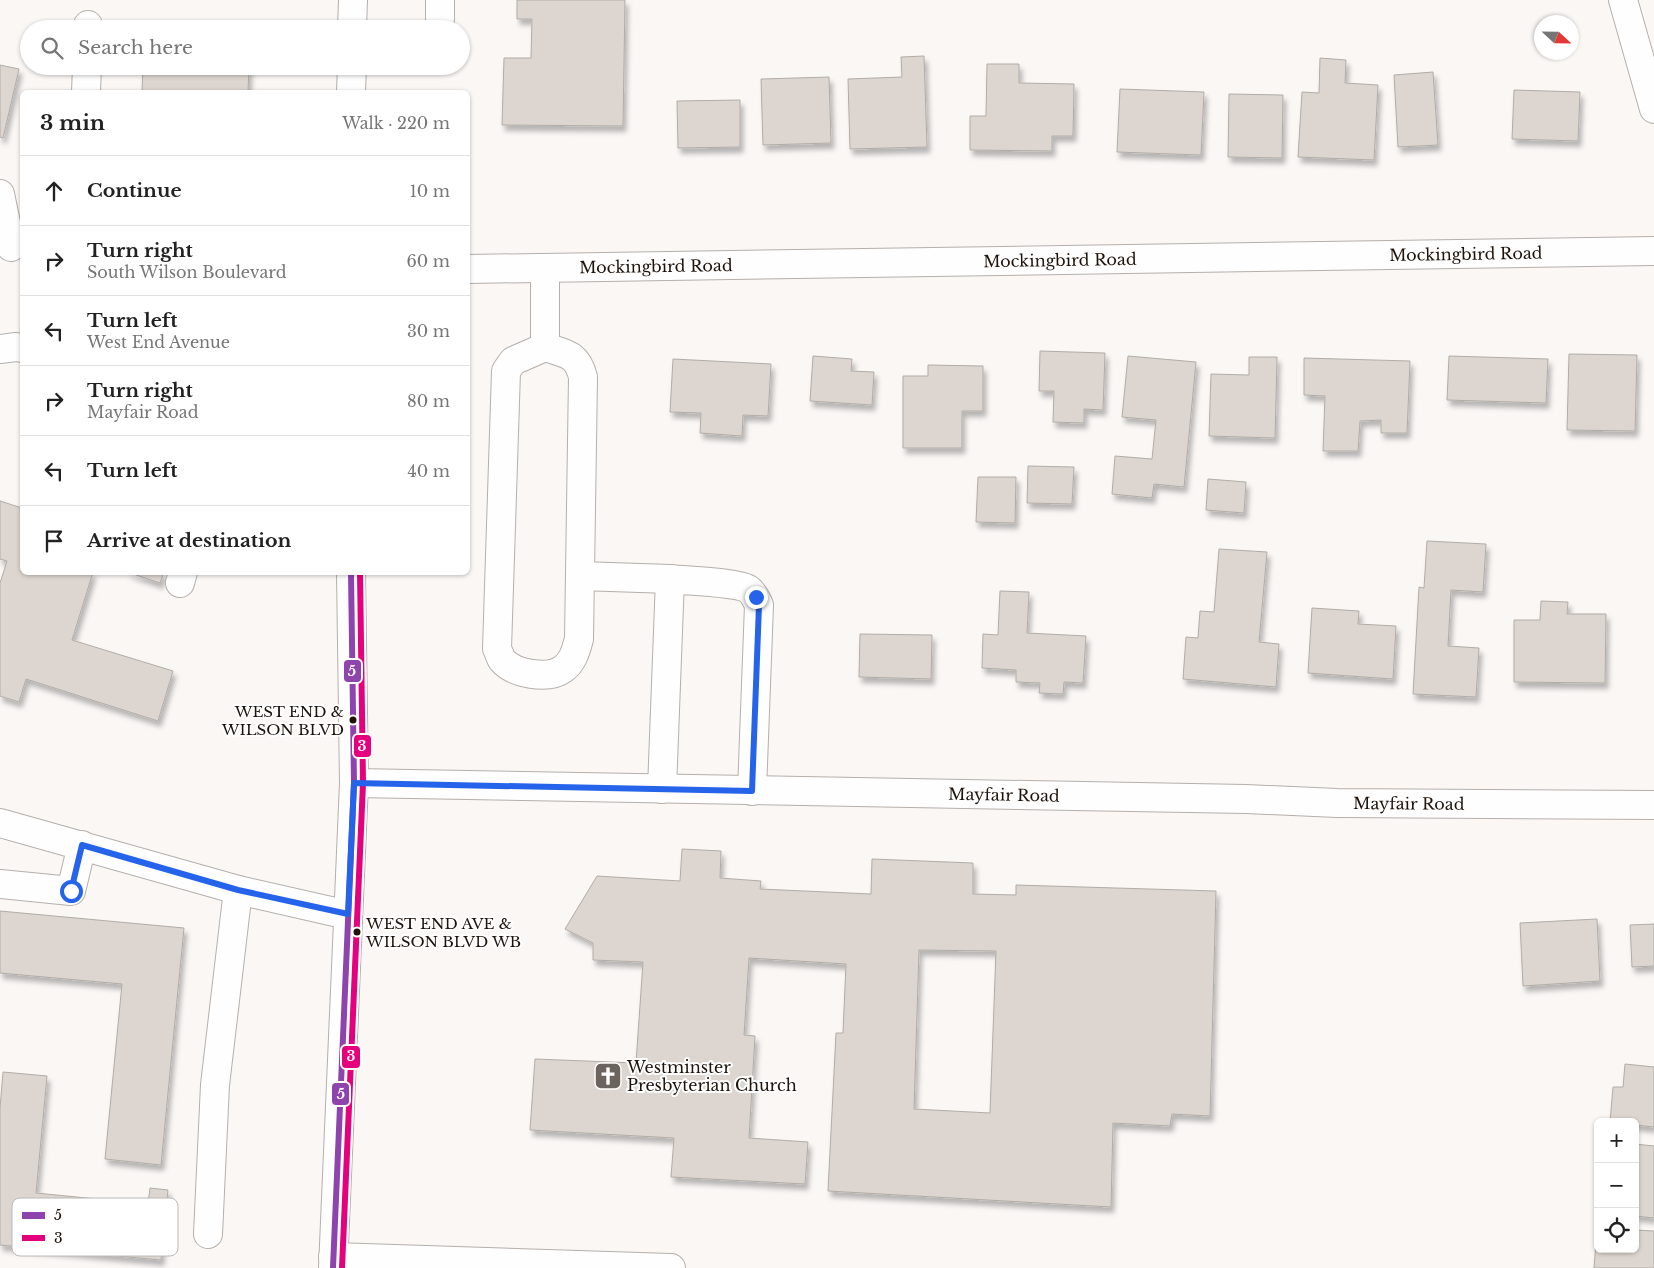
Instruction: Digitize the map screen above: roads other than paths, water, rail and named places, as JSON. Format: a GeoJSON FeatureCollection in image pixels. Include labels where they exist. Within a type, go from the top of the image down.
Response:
{"type":"FeatureCollection","features":[{"type":"Feature","properties":{"kind":"street"},"geometry":{"type":"LineString","coordinates":[[352,20],[353,0]]}},
{"type":"Feature","properties":{"kind":"street"},"geometry":{"type":"LineString","coordinates":[[1623,0],[1654,109]]}},
{"type":"Feature","properties":{"kind":"street"},"geometry":{"type":"LineString","coordinates":[[86,90],[87,75]]}},
{"type":"Feature","properties":{"kind":"street"},"geometry":{"type":"LineString","coordinates":[[351,90],[352,75]]}},
{"type":"Feature","properties":{"kind":"street"},"geometry":{"type":"LineString","coordinates":[[0,194],[11,247]]}},
{"type":"Feature","properties":{"kind":"street","name":"Mockingbird Road"},"geometry":{"type":"LineString","coordinates":[[470,269],[1654,251]]}},
{"type":"Feature","properties":{"kind":"street"},"geometry":{"type":"LineString","coordinates":[[545,268],[545,347]]}},
{"type":"Feature","properties":{"kind":"street"},"geometry":{"type":"LineString","coordinates":[[545,347],[570,355],[580,364],[583,377],[579,639],[574,656],[564,668],[553,674],[523,673],[502,659],[497,649],[506,370],[513,361],[545,347]]}},
{"type":"Feature","properties":{"kind":"street"},"geometry":{"type":"LineString","coordinates":[[0,348],[20,348]]}},
{"type":"Feature","properties":{"kind":"street"},"geometry":{"type":"LineString","coordinates":[[351,575],[354,783],[333,1262],[671,1268]]}},
{"type":"Feature","properties":{"kind":"street"},"geometry":{"type":"LineString","coordinates":[[580,576],[670,579],[736,585],[748,589],[756,597],[759,605],[752,791]]}},
{"type":"Feature","properties":{"kind":"street"},"geometry":{"type":"LineString","coordinates":[[662,789],[670,579]]}},
{"type":"Feature","properties":{"kind":"street","name":"Mayfair Road"},"geometry":{"type":"LineString","coordinates":[[354,783],[1246,799],[1337,803],[1654,804]]}},
{"type":"Feature","properties":{"kind":"street"},"geometry":{"type":"LineString","coordinates":[[0,823],[238,890],[348,914]]}},
{"type":"Feature","properties":{"kind":"street"},"geometry":{"type":"LineString","coordinates":[[0,884],[71,891],[82,845]]}},
{"type":"Feature","properties":{"kind":"street"},"geometry":{"type":"LineString","coordinates":[[208,1234],[215,1085],[238,890]]}},
{"type":"Feature","properties":{"kind":"place","name":"WEST END & WILSON BLVD"},"geometry":{"type":"Point","coordinates":[353,720]}},
{"type":"Feature","properties":{"kind":"place","name":"WEST END AVE & WILSON BLVD WB"},"geometry":{"type":"Point","coordinates":[357,932]}},
{"type":"Feature","properties":{"kind":"place","name":"Westminster Presbyterian Church"},"geometry":{"type":"Point","coordinates":[608,1076]}}]}
